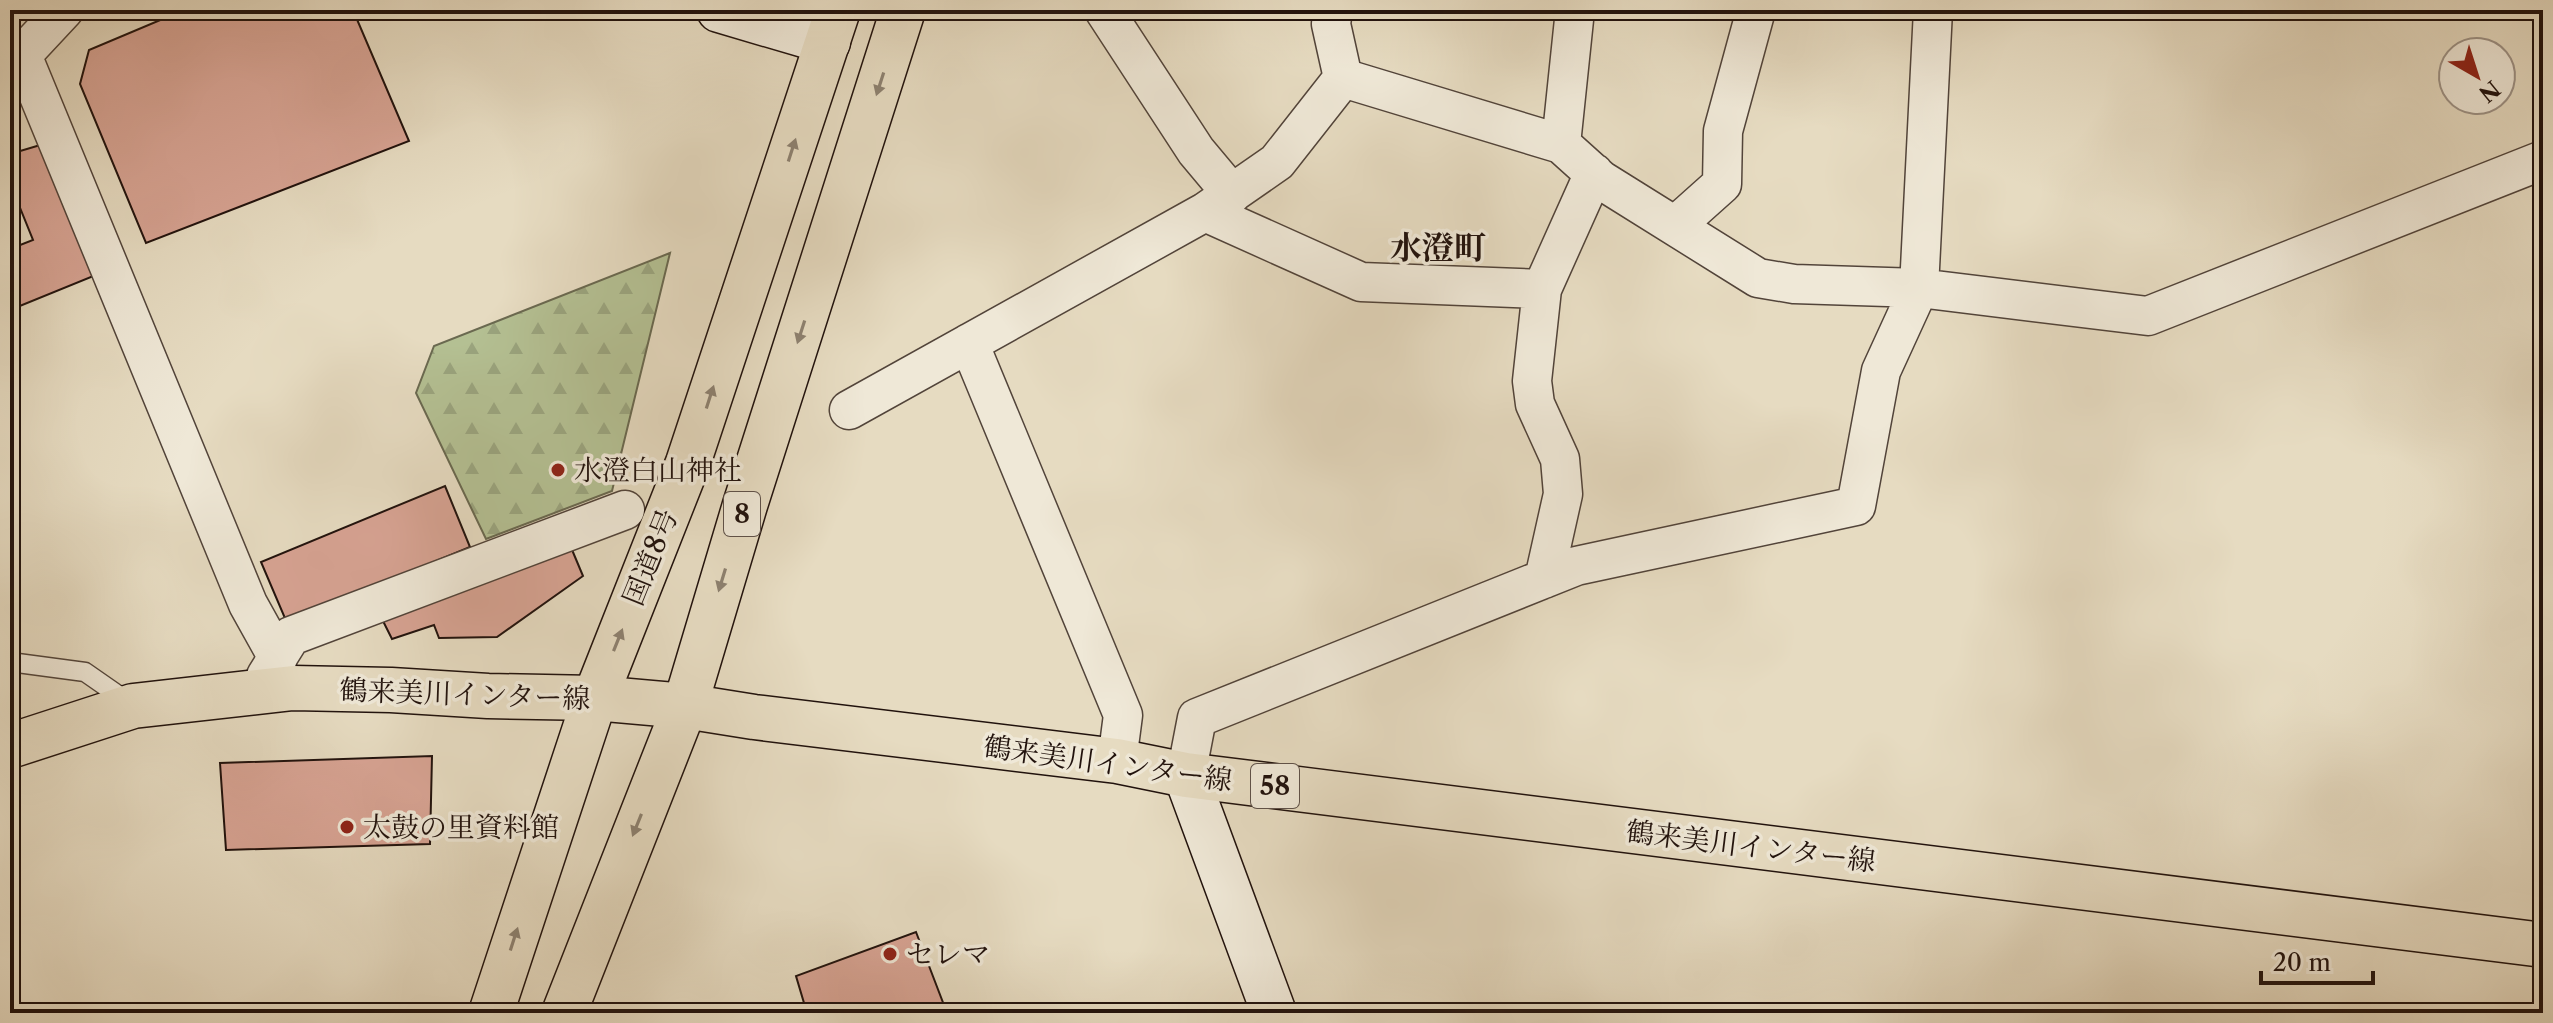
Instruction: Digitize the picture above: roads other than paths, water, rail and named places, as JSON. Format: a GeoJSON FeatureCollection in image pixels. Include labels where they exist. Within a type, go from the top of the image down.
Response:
{"type":"FeatureCollection","features":[{"type":"Feature","properties":{"kind":"main road","name":"8"},"geometry":{"type":"LineString","coordinates":[[564,1013],[685,706],[745,505],[903,10]]}},
{"type":"Feature","properties":{"kind":"main road","name":"国道8号"},"geometry":{"type":"LineString","coordinates":[[491,1013],[595,698],[688,463],[833,26]]}},
{"type":"Feature","properties":{"kind":"main road","name":"鶴来美川インター線"},"geometry":{"type":"LineString","coordinates":[[10,746],[133,706],[267,675],[293,688],[595,698],[685,706],[1117,761],[1186,775],[2543,945]]}},
{"type":"Feature","properties":{"kind":"street"},"geometry":{"type":"LineString","coordinates":[[64,10],[22,55],[248,604],[267,675]]}},
{"type":"Feature","properties":{"kind":"street"},"geometry":{"type":"LineString","coordinates":[[719,10],[833,26]]}},
{"type":"Feature","properties":{"kind":"street"},"geometry":{"type":"LineString","coordinates":[[1333,10],[1331,24],[1343,78]]}},
{"type":"Feature","properties":{"kind":"street"},"geometry":{"type":"LineString","coordinates":[[1561,144],[1575,10]]}},
{"type":"Feature","properties":{"kind":"street"},"geometry":{"type":"LineString","coordinates":[[1675,226],[1722,184],[1723,131],[1756,10]]}},
{"type":"Feature","properties":{"kind":"street"},"geometry":{"type":"LineString","coordinates":[[1274,1013],[1186,775],[1197,718],[1576,566],[1856,506],[1881,371],[1919,288],[1933,10]]}},
{"type":"Feature","properties":{"kind":"street"},"geometry":{"type":"LineString","coordinates":[[1119,16],[1196,151],[1218,203],[1361,282],[1542,289]]}},
{"type":"Feature","properties":{"kind":"street"},"geometry":{"type":"LineString","coordinates":[[1343,78],[1561,144],[1594,173],[1758,278],[1794,284],[1919,288],[2148,316],[2543,160]]}},
{"type":"Feature","properties":{"kind":"street"},"geometry":{"type":"LineString","coordinates":[[849,410],[1218,203],[1277,162],[1343,78]]}},
{"type":"Feature","properties":{"kind":"street"},"geometry":{"type":"LineString","coordinates":[[1544,579],[1563,494],[1560,459],[1535,404],[1532,381],[1542,289],[1594,173]]}},
{"type":"Feature","properties":{"kind":"street"},"geometry":{"type":"LineString","coordinates":[[969,343],[1123,715],[1117,761]]}},
{"type":"Feature","properties":{"kind":"street"},"geometry":{"type":"LineString","coordinates":[[267,675],[291,636],[625,510]]}},
{"type":"Feature","properties":{"kind":"lane"},"geometry":{"type":"LineString","coordinates":[[10,662],[85,672],[133,706]]}},
{"type":"Feature","properties":{"kind":"place","name":"水澄白山神社"},"geometry":{"type":"Point","coordinates":[558,470]}},
{"type":"Feature","properties":{"kind":"place","name":"太鼓の里資料館"},"geometry":{"type":"Point","coordinates":[347,827]}},
{"type":"Feature","properties":{"kind":"place","name":"セレマ"},"geometry":{"type":"Point","coordinates":[890,954]}},
{"type":"Feature","properties":{"kind":"district","name":"水澄町"},"geometry":{"type":"Point","coordinates":[1438,248]}}]}
